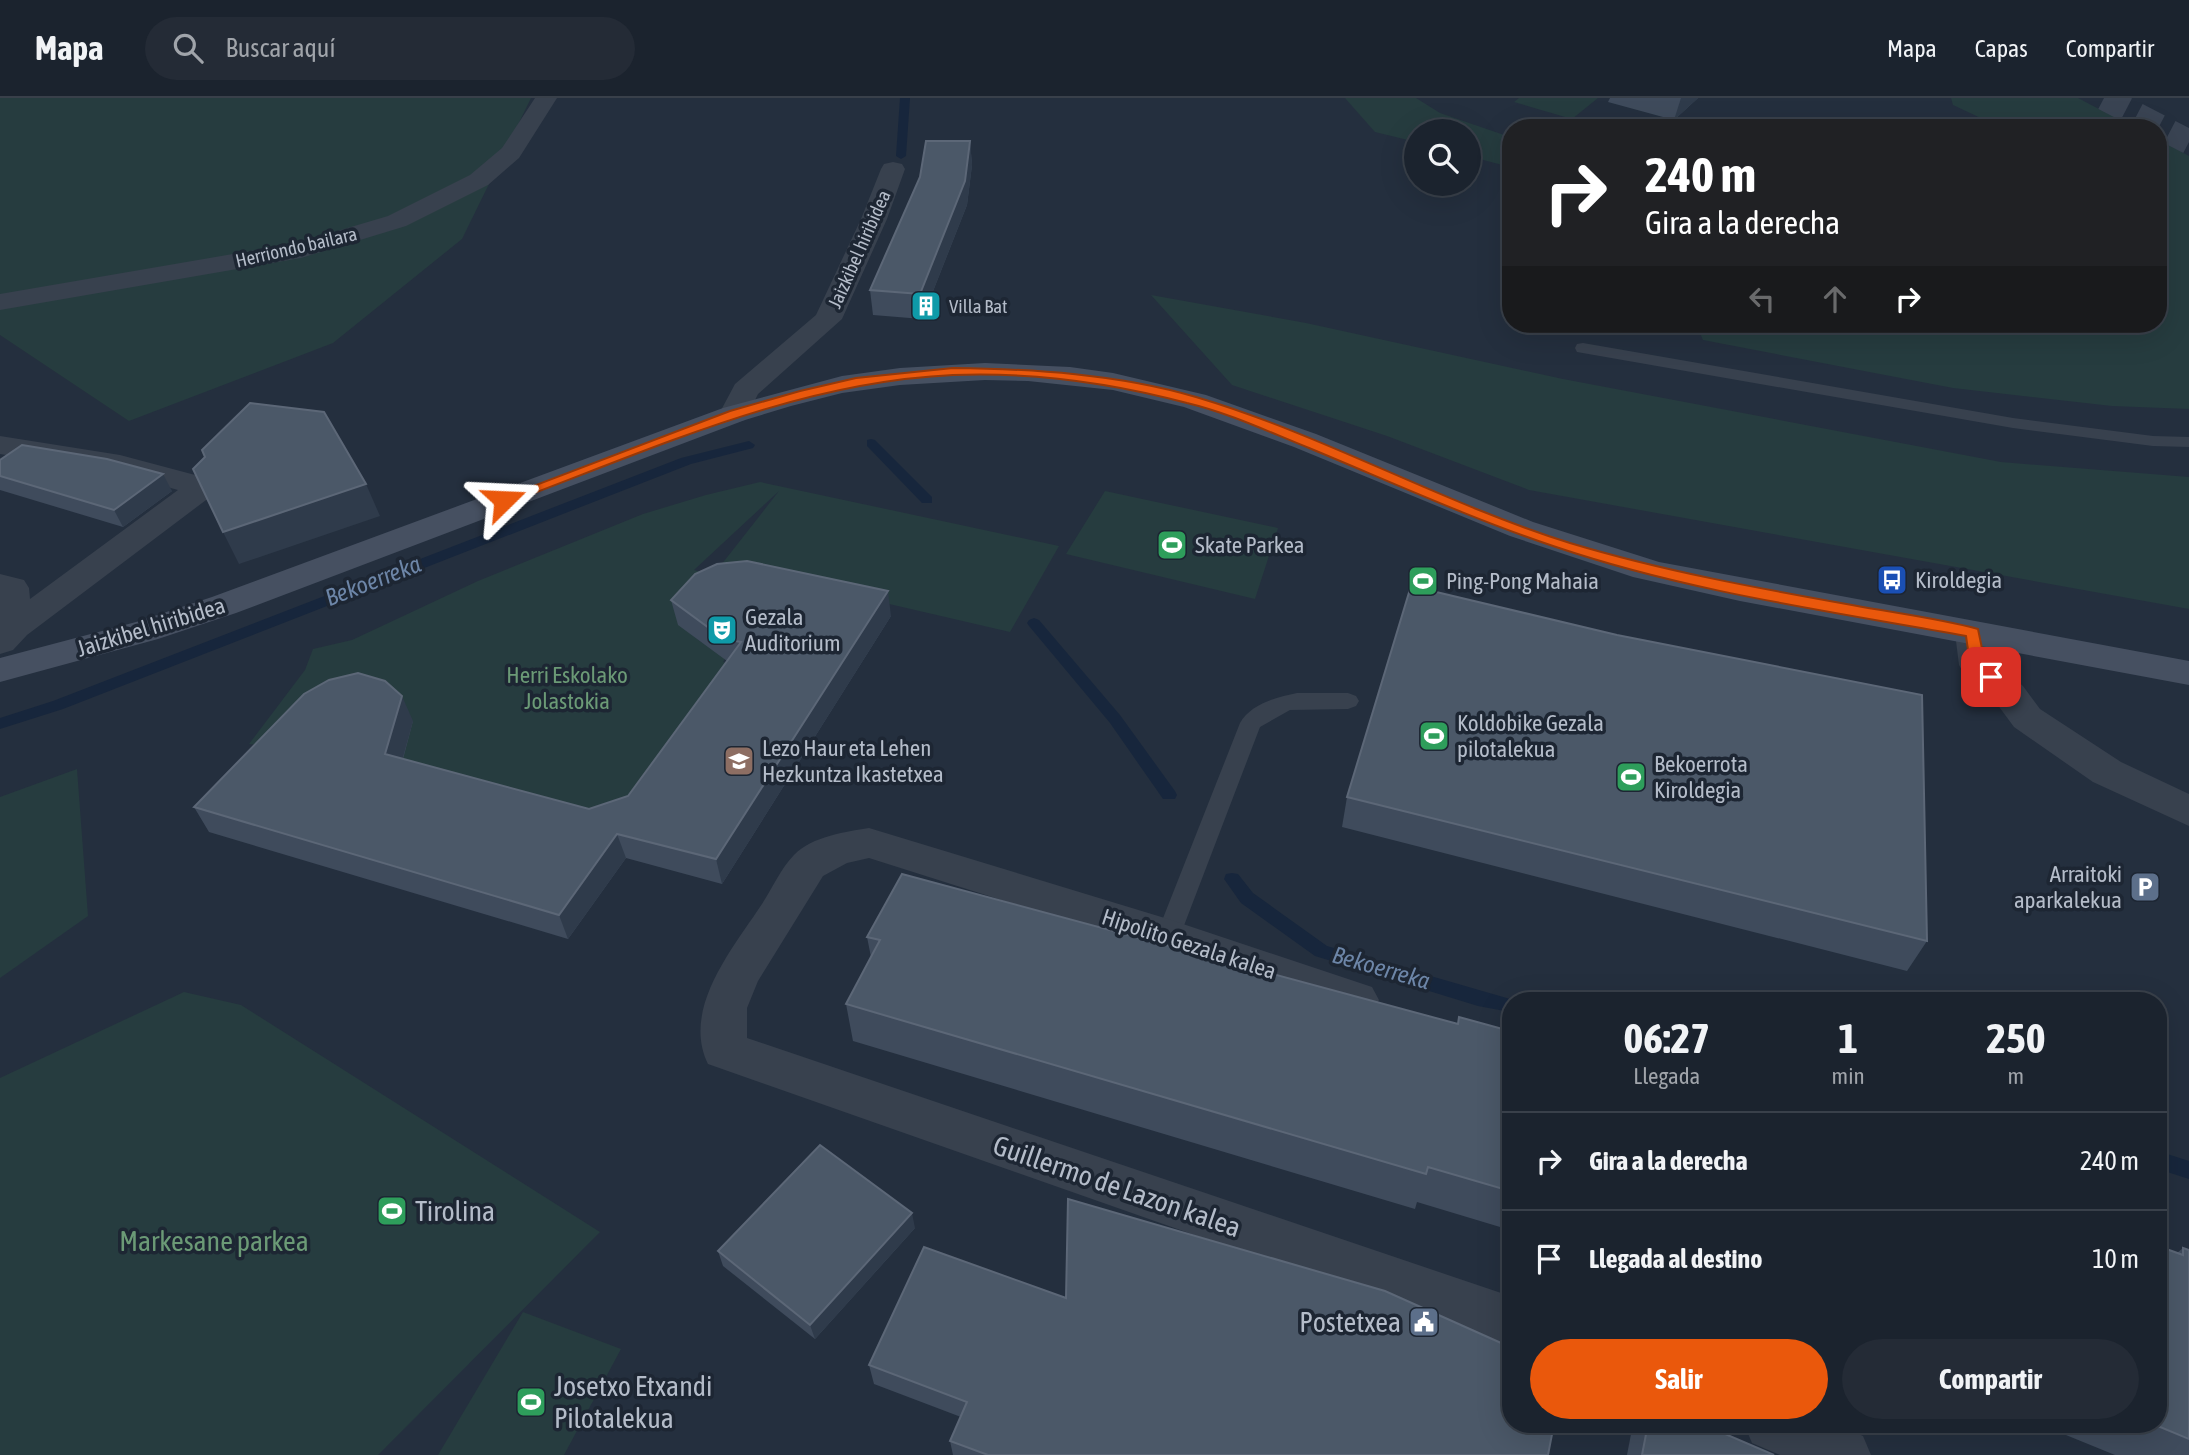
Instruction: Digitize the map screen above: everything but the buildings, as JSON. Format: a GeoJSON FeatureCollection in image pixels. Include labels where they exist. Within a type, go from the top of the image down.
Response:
{"type":"FeatureCollection","features":[{"type":"Feature","properties":{"kind":"main road","name":"Jaizkibel hiribidea"},"geometry":{"type":"LineString","coordinates":[[0,670],[146,631],[299,577],[734,414],[804,393],[856,382],[953,372],[1018,372],[1138,387],[1191,400],[1246,418],[1493,520],[1562,545],[1636,567],[1729,587],[2189,673]]}},
{"type":"Feature","properties":{"kind":"main road","name":"Jaizkibel hiribidea"},"geometry":{"type":"LineString","coordinates":[[5,638],[46,641],[178,610],[299,577]]}},
{"type":"Feature","properties":{"kind":"street","name":"Herriondo bailara"},"geometry":{"type":"LineString","coordinates":[[0,302],[301,250],[397,221],[480,180],[511,153],[546,98]]}},
{"type":"Feature","properties":{"kind":"street","name":"Jaizkibel hiribidea"},"geometry":{"type":"LineString","coordinates":[[734,414],[745,390],[778,359],[828,319],[894,169]]}},
{"type":"Feature","properties":{"kind":"street"},"geometry":{"type":"LineString","coordinates":[[0,285],[33,298]]}},
{"type":"Feature","properties":{"kind":"street"},"geometry":{"type":"LineString","coordinates":[[0,444],[120,464],[203,487],[5,638]]}},
{"type":"Feature","properties":{"kind":"street"},"geometry":{"type":"LineString","coordinates":[[0,585],[12,588],[5,638]]}},
{"type":"Feature","properties":{"kind":"street"},"geometry":{"type":"LineString","coordinates":[[1973,633],[1978,665],[2010,695],[2027,718],[2107,772],[2189,811]]}},
{"type":"Feature","properties":{"kind":"street","name":"Hipolito Gezala kalea"},"geometry":{"type":"LineString","coordinates":[[724,1050],[725,1008],[739,974],[809,865],[837,849],[869,842],[1168,936],[1352,999],[1391,1009]]}},
{"type":"Feature","properties":{"kind":"street","name":"Guillermo de Lazon kalea"},"geometry":{"type":"LineString","coordinates":[[724,1050],[1502,1318]]}},
{"type":"Feature","properties":{"kind":"street"},"geometry":{"type":"LineString","coordinates":[[1793,1433],[1844,1455]]}},
{"type":"Feature","properties":{"kind":"lane"},"geometry":{"type":"LineString","coordinates":[[1583,348],[2012,423],[2153,441],[2189,442]]}},
{"type":"Feature","properties":{"kind":"lane"},"geometry":{"type":"LineString","coordinates":[[1168,936],[1251,723],[1264,712],[1289,700],[1348,701]]}},
{"type":"Feature","properties":{"kind":"green space"},"geometry":{"type":"Polygon","coordinates":[[[0,98],[531,98],[462,239],[333,343],[129,421],[0,335],[0,98]]]}},
{"type":"Feature","properties":{"kind":"green space"},"geometry":{"type":"Polygon","coordinates":[[[1345,98],[1416,98],[1440,113],[1458,119],[1404,119],[1404,139],[1375,132],[1345,98]]]}},
{"type":"Feature","properties":{"kind":"green space"},"geometry":{"type":"Polygon","coordinates":[[[1519,98],[1598,98],[1572,119],[1514,102],[1519,98]]]}},
{"type":"Feature","properties":{"kind":"green space"},"geometry":{"type":"Polygon","coordinates":[[[1951,98],[2078,98],[2118,119],[1983,119],[1953,105],[1951,98]]]}},
{"type":"Feature","properties":{"kind":"green space"},"geometry":{"type":"Polygon","coordinates":[[[1481,127],[1502,134],[1502,165],[1481,159],[1481,127]]]}},
{"type":"Feature","properties":{"kind":"green space"},"geometry":{"type":"Polygon","coordinates":[[[2167,144],[2189,156],[2189,409],[2112,406],[1953,388],[1703,340],[1700,333],[2167,333],[2167,144]]]}},
{"type":"Feature","properties":{"kind":"green space"},"geometry":{"type":"Polygon","coordinates":[[[1151,295],[1306,323],[1563,379],[2001,462],[2189,477],[2189,609],[1529,490],[1387,436],[1232,385],[1151,295]]]}},
{"type":"Feature","properties":{"kind":"green space","name":"Herri Eskolako Jolastokia"},"geometry":{"type":"Polygon","coordinates":[[[760,482],[1059,546],[1010,632],[721,565],[779,491],[694,570],[752,586],[685,617],[692,633],[701,642],[730,651],[723,662],[746,666],[636,821],[289,748],[249,744],[305,670],[313,649],[352,640],[478,581],[643,514],[760,482]]]}},
{"type":"Feature","properties":{"kind":"green space","name":"Skate Parkea"},"geometry":{"type":"Polygon","coordinates":[[[1105,491],[1278,528],[1255,599],[1066,554],[1105,491]]]}},
{"type":"Feature","properties":{"kind":"green space"},"geometry":{"type":"Polygon","coordinates":[[[77,769],[88,916],[0,978],[0,797],[77,769]]]}},
{"type":"Feature","properties":{"kind":"green space","name":"Markesane parkea"},"geometry":{"type":"Polygon","coordinates":[[[184,992],[241,1005],[600,1232],[378,1455],[0,1455],[0,1078],[184,992]]]}},
{"type":"Feature","properties":{"kind":"green space","name":"Josetxo Etxandi Pilotalekua"},"geometry":{"type":"Polygon","coordinates":[[[523,1312],[621,1349],[564,1455],[438,1455],[523,1312]]]}},
{"type":"Feature","properties":{"kind":"waterway"},"geometry":{"type":"LineString","coordinates":[[901,156],[905,98]]}},
{"type":"Feature","properties":{"kind":"waterway","name":"Bekoerreka"},"geometry":{"type":"LineString","coordinates":[[871,443],[927,500]]}},
{"type":"Feature","properties":{"kind":"waterway","name":"Bekoerreka"},"geometry":{"type":"LineString","coordinates":[[0,724],[58,705],[686,461],[749,445]]}},
{"type":"Feature","properties":{"kind":"waterway","name":"Bekoerreka"},"geometry":{"type":"LineString","coordinates":[[1034,623],[1115,719],[1169,795]]}},
{"type":"Feature","properties":{"kind":"waterway","name":"Bekoerreka"},"geometry":{"type":"LineString","coordinates":[[1232,879],[1247,898],[1321,951],[1478,999],[1502,1004]]}},
{"type":"Feature","properties":{"kind":"waterway","name":"Bekoerreka"},"geometry":{"type":"LineString","coordinates":[[2167,1163],[2189,1170]]}},
{"type":"Feature","properties":{"kind":"tunnel"},"geometry":{"type":"LineString","coordinates":[[2104,98],[2145,119]]}},
{"type":"Feature","properties":{"kind":"tunnel"},"geometry":{"type":"LineString","coordinates":[[2167,131],[2189,142]]}},
{"type":"Feature","properties":{"kind":"place","name":"Villa Bat"},"geometry":{"type":"Point","coordinates":[926,306]}},
{"type":"Feature","properties":{"kind":"place","name":"Skate Parkea"},"geometry":{"type":"Point","coordinates":[1172,545]}},
{"type":"Feature","properties":{"kind":"place","name":"Kiroldegia"},"geometry":{"type":"Point","coordinates":[1892,580]}},
{"type":"Feature","properties":{"kind":"place","name":"Ping-Pong Mahaia"},"geometry":{"type":"Point","coordinates":[1423,581]}},
{"type":"Feature","properties":{"kind":"place","name":"Gezala Auditorium"},"geometry":{"type":"Point","coordinates":[722,630]}},
{"type":"Feature","properties":{"kind":"place","name":"Koldobike Gezala pilotalekua"},"geometry":{"type":"Point","coordinates":[1434,736]}},
{"type":"Feature","properties":{"kind":"place","name":"Lezo Haur eta Lehen Hezkuntza Ikastetxea"},"geometry":{"type":"Point","coordinates":[739,761]}},
{"type":"Feature","properties":{"kind":"place","name":"Bekoerrota Kiroldegia"},"geometry":{"type":"Point","coordinates":[1631,777]}},
{"type":"Feature","properties":{"kind":"place","name":"Arraitoki aparkalekua"},"geometry":{"type":"Point","coordinates":[2145,887]}},
{"type":"Feature","properties":{"kind":"place","name":"Tirolina"},"geometry":{"type":"Point","coordinates":[392,1211]}},
{"type":"Feature","properties":{"kind":"place","name":"Postetxea"},"geometry":{"type":"Point","coordinates":[1424,1322]}},
{"type":"Feature","properties":{"kind":"place","name":"Josetxo Etxandi Pilotalekua"},"geometry":{"type":"Point","coordinates":[531,1402]}},
{"type":"Feature","properties":{"kind":"route"},"geometry":{"type":"LineString","coordinates":[[504,500],[734,414],[804,393],[856,382],[953,372],[1018,372],[1080,378],[1138,387],[1191,400],[1246,418],[1310,442],[1493,520],[1562,545],[1636,567],[1973,633],[1978,665],[1991,677]]}}]}
